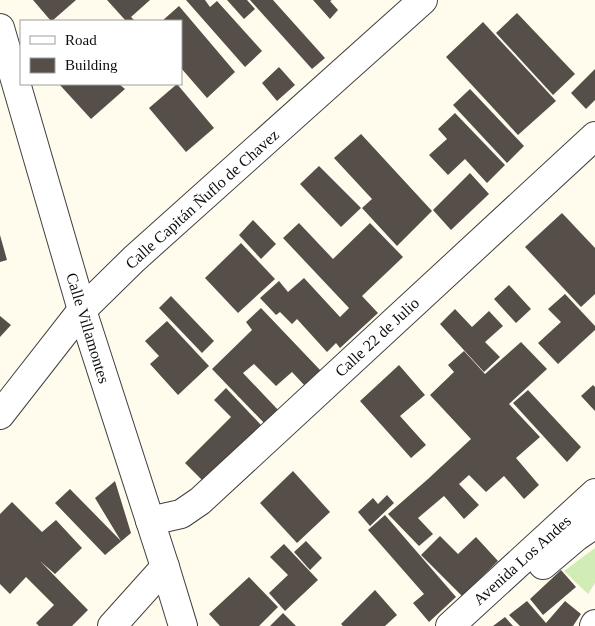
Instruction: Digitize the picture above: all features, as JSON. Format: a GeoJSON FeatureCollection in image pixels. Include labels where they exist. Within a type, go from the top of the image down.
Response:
{"type":"FeatureCollection","features":[{"type":"Feature","properties":{"kind":"street","name":"Calle Capitán Ñuflo de Chavez"},"geometry":{"type":"LineString","coordinates":[[0,414],[82,310],[134,260],[423,0]]}},
{"type":"Feature","properties":{"kind":"street","name":"Calle Villamontes"},"geometry":{"type":"LineString","coordinates":[[0,28],[82,310],[165,567],[182,626]]}},
{"type":"Feature","properties":{"kind":"street","name":"Calle 22 de Julio"},"geometry":{"type":"LineString","coordinates":[[150,521],[181,514],[200,501],[595,136]]}},
{"type":"Feature","properties":{"kind":"street","name":"Avenida Los Andes"},"geometry":{"type":"LineString","coordinates":[[450,626],[595,493]]}},
{"type":"Feature","properties":{"kind":"street","name":"Avenida Los Andes"},"geometry":{"type":"LineString","coordinates":[[471,626],[576,537],[595,524]]}},
{"type":"Feature","properties":{"kind":"street"},"geometry":{"type":"LineString","coordinates":[[112,626],[165,567]]}},
{"type":"Feature","properties":{"kind":"green space"},"geometry":{"type":"Polygon","coordinates":[[[595,548],[595,583],[588,594],[564,571],[595,548]]]}},
{"type":"Feature","properties":{"kind":"building"},"geometry":{"type":"Polygon","coordinates":[[[33,0],[76,0],[53,20],[50,20],[33,0]]]}},
{"type":"Feature","properties":{"kind":"building"},"geometry":{"type":"Polygon","coordinates":[[[107,0],[150,0],[131,17],[134,20],[125,20],[107,0]]]}},
{"type":"Feature","properties":{"kind":"building"},"geometry":{"type":"Polygon","coordinates":[[[186,0],[205,0],[210,7],[217,1],[262,51],[245,67],[186,0]]]}},
{"type":"Feature","properties":{"kind":"building"},"geometry":{"type":"Polygon","coordinates":[[[227,0],[247,0],[255,9],[244,19],[227,0]]]}},
{"type":"Feature","properties":{"kind":"building"},"geometry":{"type":"Polygon","coordinates":[[[250,0],[273,0],[325,58],[312,69],[250,0]]]}},
{"type":"Feature","properties":{"kind":"building"},"geometry":{"type":"Polygon","coordinates":[[[313,0],[332,0],[330,1],[338,10],[330,19],[313,0]]]}},
{"type":"Feature","properties":{"kind":"building"},"geometry":{"type":"Polygon","coordinates":[[[179,6],[235,72],[207,98],[182,69],[182,20],[163,20],[179,6]]]}},
{"type":"Feature","properties":{"kind":"building"},"geometry":{"type":"Polygon","coordinates":[[[517,13],[575,74],[553,95],[496,33],[517,13]]]}},
{"type":"Feature","properties":{"kind":"building"},"geometry":{"type":"Polygon","coordinates":[[[483,22],[556,101],[518,135],[446,57],[483,22]]]}},
{"type":"Feature","properties":{"kind":"building"},"geometry":{"type":"Polygon","coordinates":[[[279,67],[295,85],[277,101],[262,83],[279,67]]]}},
{"type":"Feature","properties":{"kind":"building"},"geometry":{"type":"Polygon","coordinates":[[[595,69],[595,100],[586,109],[571,93],[595,69]]]}},
{"type":"Feature","properties":{"kind":"building"},"geometry":{"type":"Polygon","coordinates":[[[60,85],[120,85],[125,89],[91,119],[60,85]]]}},
{"type":"Feature","properties":{"kind":"building"},"geometry":{"type":"Polygon","coordinates":[[[178,85],[214,128],[186,152],[149,108],[178,85]]]}},
{"type":"Feature","properties":{"kind":"building"},"geometry":{"type":"Polygon","coordinates":[[[470,89],[524,146],[507,163],[453,105],[470,89]]]}},
{"type":"Feature","properties":{"kind":"building"},"geometry":{"type":"Polygon","coordinates":[[[455,113],[505,165],[487,183],[465,159],[448,175],[429,155],[447,139],[438,129],[455,113]]]}},
{"type":"Feature","properties":{"kind":"building"},"geometry":{"type":"Polygon","coordinates":[[[361,134],[432,211],[397,246],[362,208],[372,199],[334,158],[361,134]]]}},
{"type":"Feature","properties":{"kind":"building"},"geometry":{"type":"Polygon","coordinates":[[[319,166],[361,208],[341,227],[300,184],[319,166]]]}},
{"type":"Feature","properties":{"kind":"building"},"geometry":{"type":"Polygon","coordinates":[[[470,173],[489,194],[451,230],[433,210],[470,173]]]}},
{"type":"Feature","properties":{"kind":"building"},"geometry":{"type":"Polygon","coordinates":[[[562,213],[595,248],[595,294],[581,307],[525,247],[562,213]]]}},
{"type":"Feature","properties":{"kind":"building"},"geometry":{"type":"Polygon","coordinates":[[[253,220],[276,244],[261,259],[239,235],[253,220]]]}},
{"type":"Feature","properties":{"kind":"building"},"geometry":{"type":"Polygon","coordinates":[[[299,223],[333,259],[370,223],[403,257],[362,296],[378,313],[340,348],[336,343],[327,352],[297,319],[292,324],[280,312],[276,315],[260,298],[279,281],[288,292],[304,278],[340,317],[349,308],[283,238],[299,223]]]}},
{"type":"Feature","properties":{"kind":"building"},"geometry":{"type":"Polygon","coordinates":[[[0,235],[7,260],[0,262],[0,235]]]}},
{"type":"Feature","properties":{"kind":"building"},"geometry":{"type":"Polygon","coordinates":[[[241,243],[275,279],[238,313],[205,278],[241,243]]]}},
{"type":"Feature","properties":{"kind":"building"},"geometry":{"type":"Polygon","coordinates":[[[509,285],[531,309],[516,323],[494,299],[509,285]]]}},
{"type":"Feature","properties":{"kind":"building"},"geometry":{"type":"Polygon","coordinates":[[[565,294],[595,326],[595,330],[558,364],[538,343],[561,322],[548,309],[565,294]]]}},
{"type":"Feature","properties":{"kind":"building"},"geometry":{"type":"Polygon","coordinates":[[[171,296],[214,341],[202,353],[159,308],[171,296]]]}},
{"type":"Feature","properties":{"kind":"building"},"geometry":{"type":"Polygon","coordinates":[[[261,308],[321,371],[306,387],[292,372],[276,386],[254,364],[243,373],[280,412],[266,425],[212,369],[252,330],[246,322],[261,308]]]}},
{"type":"Feature","properties":{"kind":"building"},"geometry":{"type":"Polygon","coordinates":[[[455,309],[472,327],[489,311],[503,326],[485,342],[500,357],[484,372],[440,324],[455,309]]]}},
{"type":"Feature","properties":{"kind":"building"},"geometry":{"type":"Polygon","coordinates":[[[0,316],[11,325],[0,337],[0,316]]]}},
{"type":"Feature","properties":{"kind":"building"},"geometry":{"type":"Polygon","coordinates":[[[167,321],[209,366],[178,395],[150,364],[159,356],[145,341],[167,321]]]}},
{"type":"Feature","properties":{"kind":"building"},"geometry":{"type":"Polygon","coordinates":[[[521,342],[547,369],[509,404],[540,437],[516,458],[539,485],[524,499],[504,476],[486,492],[469,475],[459,484],[479,505],[464,519],[444,496],[418,518],[433,534],[419,546],[388,514],[471,439],[430,395],[454,372],[448,365],[464,351],[485,374],[521,342]]]}},
{"type":"Feature","properties":{"kind":"building"},"geometry":{"type":"Polygon","coordinates":[[[399,365],[425,395],[400,416],[426,445],[411,458],[360,401],[399,365]]]}},
{"type":"Feature","properties":{"kind":"building"},"geometry":{"type":"Polygon","coordinates":[[[593,385],[595,387],[595,411],[581,396],[593,385]]]}},
{"type":"Feature","properties":{"kind":"building"},"geometry":{"type":"Polygon","coordinates":[[[226,388],[261,425],[203,481],[185,463],[231,417],[214,400],[226,388]]]}},
{"type":"Feature","properties":{"kind":"building"},"geometry":{"type":"Polygon","coordinates":[[[528,390],[581,447],[567,462],[513,403],[528,390]]]}},
{"type":"Feature","properties":{"kind":"building"},"geometry":{"type":"Polygon","coordinates":[[[293,471],[330,512],[297,543],[260,503],[293,471]]]}},
{"type":"Feature","properties":{"kind":"building"},"geometry":{"type":"Polygon","coordinates":[[[115,481],[131,533],[105,555],[55,503],[70,489],[121,541],[95,498],[115,481]]]}},
{"type":"Feature","properties":{"kind":"building"},"geometry":{"type":"Polygon","coordinates":[[[387,495],[394,503],[370,526],[358,512],[373,498],[378,504],[387,495]]]}},
{"type":"Feature","properties":{"kind":"building"},"geometry":{"type":"Polygon","coordinates":[[[12,502],[42,532],[56,520],[82,548],[55,574],[40,561],[88,610],[72,626],[39,626],[36,623],[54,605],[26,577],[10,594],[0,584],[0,514],[12,502]]]}},
{"type":"Feature","properties":{"kind":"building"},"geometry":{"type":"Polygon","coordinates":[[[385,515],[456,597],[429,622],[413,603],[424,594],[368,530],[385,515]]]}},
{"type":"Feature","properties":{"kind":"building"},"geometry":{"type":"Polygon","coordinates":[[[440,536],[458,554],[476,537],[498,561],[462,596],[421,555],[440,536]]]}},
{"type":"Feature","properties":{"kind":"building"},"geometry":{"type":"Polygon","coordinates":[[[306,541],[322,558],[310,570],[294,552],[306,541]]]}},
{"type":"Feature","properties":{"kind":"building"},"geometry":{"type":"Polygon","coordinates":[[[284,544],[318,580],[285,611],[269,593],[288,575],[270,557],[284,544]]]}},
{"type":"Feature","properties":{"kind":"building"},"geometry":{"type":"Polygon","coordinates":[[[561,570],[576,587],[543,615],[530,599],[561,570]]]}},
{"type":"Feature","properties":{"kind":"building"},"geometry":{"type":"Polygon","coordinates":[[[249,577],[278,607],[259,626],[220,626],[209,614],[249,577]]]}},
{"type":"Feature","properties":{"kind":"building"},"geometry":{"type":"Polygon","coordinates":[[[375,590],[397,615],[385,626],[343,626],[341,624],[375,590]]]}},
{"type":"Feature","properties":{"kind":"building"},"geometry":{"type":"Polygon","coordinates":[[[527,601],[546,623],[565,601],[581,614],[573,626],[520,626],[509,615],[527,601]]]}},
{"type":"Feature","properties":{"kind":"building"},"geometry":{"type":"Polygon","coordinates":[[[283,613],[296,626],[270,626],[283,613]]]}},
{"type":"Feature","properties":{"kind":"building"},"geometry":{"type":"Polygon","coordinates":[[[505,617],[513,626],[493,626],[505,617]]]}}]}
